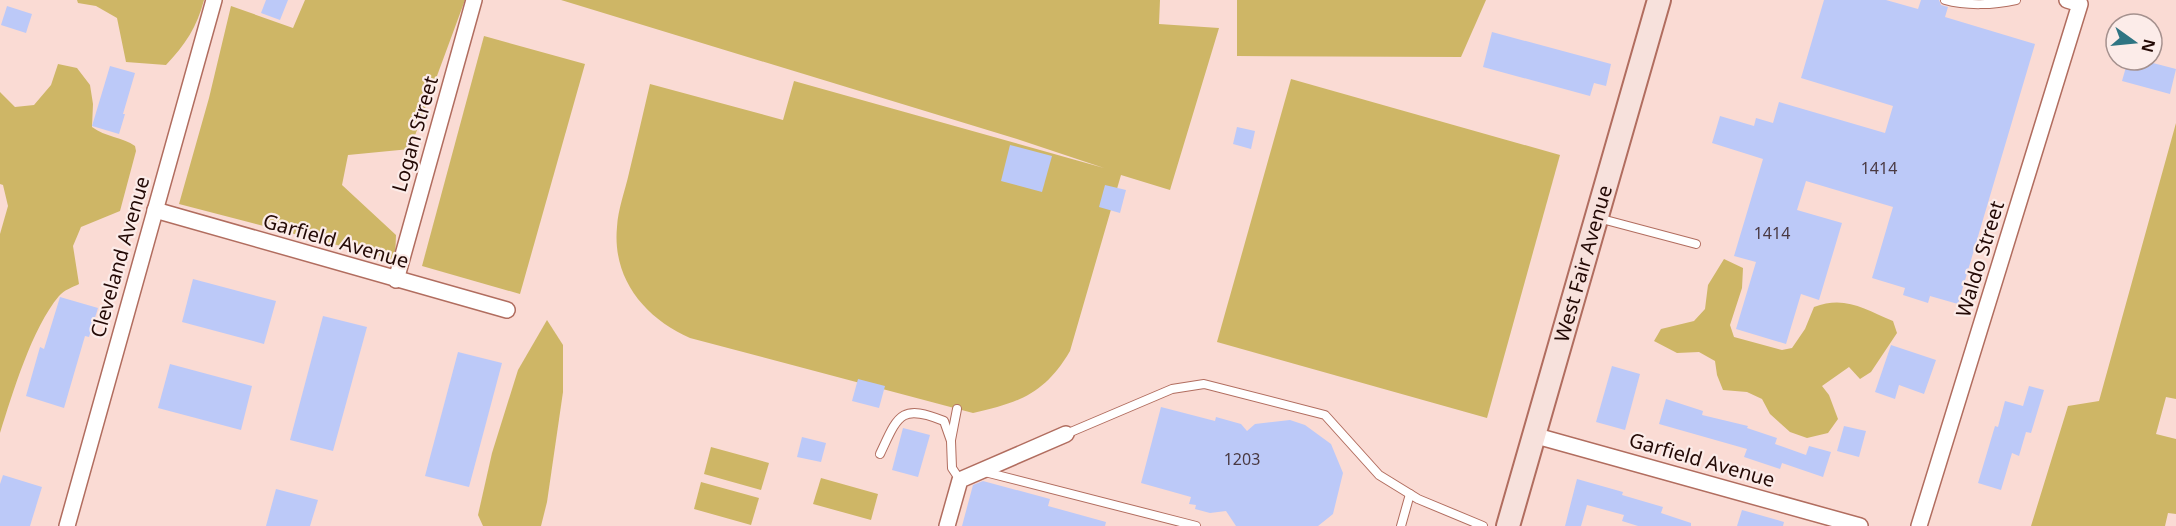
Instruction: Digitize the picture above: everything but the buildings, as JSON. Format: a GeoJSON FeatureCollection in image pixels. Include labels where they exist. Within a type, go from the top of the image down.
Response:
{"type":"FeatureCollection","features":[{"type":"Feature","properties":{"kind":"street","name":"Cleveland Avenue"},"geometry":{"type":"LineString","coordinates":[[67,526],[214,0]]}},
{"type":"Feature","properties":{"kind":"street","name":"Logan Street"},"geometry":{"type":"LineString","coordinates":[[396,280],[474,0]]}},
{"type":"Feature","properties":{"kind":"street","name":"West Fair Avenue"},"geometry":{"type":"LineString","coordinates":[[1508,526],[1659,0]]}},
{"type":"Feature","properties":{"kind":"street","name":"Waldo Street"},"geometry":{"type":"LineString","coordinates":[[1919,526],[2074,2]]}},
{"type":"Feature","properties":{"kind":"street","name":"Garfield Avenue"},"geometry":{"type":"LineString","coordinates":[[154,210],[507,310]]}},
{"type":"Feature","properties":{"kind":"street"},"geometry":{"type":"LineString","coordinates":[[947,526],[960,480],[1066,435]]}},
{"type":"Feature","properties":{"kind":"street","name":"Garfield Avenue"},"geometry":{"type":"LineString","coordinates":[[1533,435],[1860,526]]}},
{"type":"Feature","properties":{"kind":"lane"},"geometry":{"type":"LineString","coordinates":[[1945,0],[1962,4],[2016,0]]}},
{"type":"Feature","properties":{"kind":"lane"},"geometry":{"type":"LineString","coordinates":[[1596,218],[1696,244]]}},
{"type":"Feature","properties":{"kind":"lane"},"geometry":{"type":"LineString","coordinates":[[1066,435],[1172,389],[1204,384],[1325,415],[1379,475],[1410,494],[1483,526]]}},
{"type":"Feature","properties":{"kind":"lane"},"geometry":{"type":"LineString","coordinates":[[957,409],[951,441],[952,468],[960,480]]}},
{"type":"Feature","properties":{"kind":"lane"},"geometry":{"type":"LineString","coordinates":[[880,454],[896,420],[912,412],[944,421],[951,441]]}},
{"type":"Feature","properties":{"kind":"lane"},"geometry":{"type":"LineString","coordinates":[[981,471],[1196,526]]}},
{"type":"Feature","properties":{"kind":"lane"},"geometry":{"type":"LineString","coordinates":[[1401,526],[1410,494]]}},
{"type":"Feature","properties":{"kind":"shaded area"},"geometry":{"type":"Polygon","coordinates":[[[77,0],[204,0],[190,35],[166,65],[126,62],[117,18],[96,6],[78,3],[77,0]]]}},
{"type":"Feature","properties":{"kind":"shaded area"},"geometry":{"type":"Polygon","coordinates":[[[305,0],[465,0],[410,149],[348,155],[342,185],[396,235],[395,260],[179,204],[209,98],[231,6],[293,28],[305,0]]]}},
{"type":"Feature","properties":{"kind":"shaded area"},"geometry":{"type":"Polygon","coordinates":[[[561,0],[1160,0],[1159,24],[1219,28],[1170,190],[1121,175],[1070,351],[1061,366],[1040,387],[1029,394],[1004,405],[973,413],[690,338],[659,320],[646,308],[626,280],[617,246],[617,227],[650,84],[783,120],[794,81],[1104,168],[1017,139],[561,0]]]}},
{"type":"Feature","properties":{"kind":"shaded area"},"geometry":{"type":"Polygon","coordinates":[[[1237,0],[1486,0],[1461,57],[1237,56],[1237,0]]]}},
{"type":"Feature","properties":{"kind":"shaded area"},"geometry":{"type":"Polygon","coordinates":[[[484,36],[585,64],[520,294],[422,266],[484,36]]]}},
{"type":"Feature","properties":{"kind":"shaded area"},"geometry":{"type":"Polygon","coordinates":[[[58,64],[77,68],[90,85],[93,104],[92,127],[130,143],[135,146],[136,151],[120,211],[81,227],[73,246],[79,284],[59,296],[40,325],[24,361],[0,433],[0,234],[8,206],[3,185],[0,184],[0,92],[15,107],[34,105],[51,85],[58,64]]]}},
{"type":"Feature","properties":{"kind":"shaded area"},"geometry":{"type":"Polygon","coordinates":[[[1291,79],[1560,155],[1487,418],[1217,342],[1291,79]]]}},
{"type":"Feature","properties":{"kind":"shaded area"},"geometry":{"type":"Polygon","coordinates":[[[2176,123],[2176,399],[2166,397],[2156,434],[2176,439],[2176,514],[2168,513],[2165,526],[2031,526],[2068,406],[2099,401],[2176,123]]]}},
{"type":"Feature","properties":{"kind":"shaded area"},"geometry":{"type":"Polygon","coordinates":[[[1724,259],[1743,268],[1742,288],[1730,325],[1734,337],[1782,350],[1792,348],[1805,329],[1814,307],[1835,302],[1854,305],[1893,321],[1897,333],[1871,372],[1860,379],[1849,367],[1822,386],[1829,395],[1838,419],[1828,433],[1807,438],[1790,432],[1770,414],[1762,399],[1747,392],[1723,390],[1715,361],[1699,352],[1677,353],[1654,341],[1661,329],[1694,321],[1705,309],[1708,285],[1724,259]]]}},
{"type":"Feature","properties":{"kind":"shaded area"},"geometry":{"type":"Polygon","coordinates":[[[547,320],[563,345],[563,392],[547,502],[541,526],[483,526],[478,515],[492,453],[518,370],[547,320]]]}},
{"type":"Feature","properties":{"kind":"shaded area"},"geometry":{"type":"Polygon","coordinates":[[[711,447],[769,463],[761,490],[704,474],[711,447]]]}},
{"type":"Feature","properties":{"kind":"shaded area"},"geometry":{"type":"Polygon","coordinates":[[[821,478],[878,494],[871,520],[813,504],[821,478]]]}},
{"type":"Feature","properties":{"kind":"shaded area"},"geometry":{"type":"Polygon","coordinates":[[[701,482],[759,498],[751,525],[694,509],[701,482]]]}}]}
